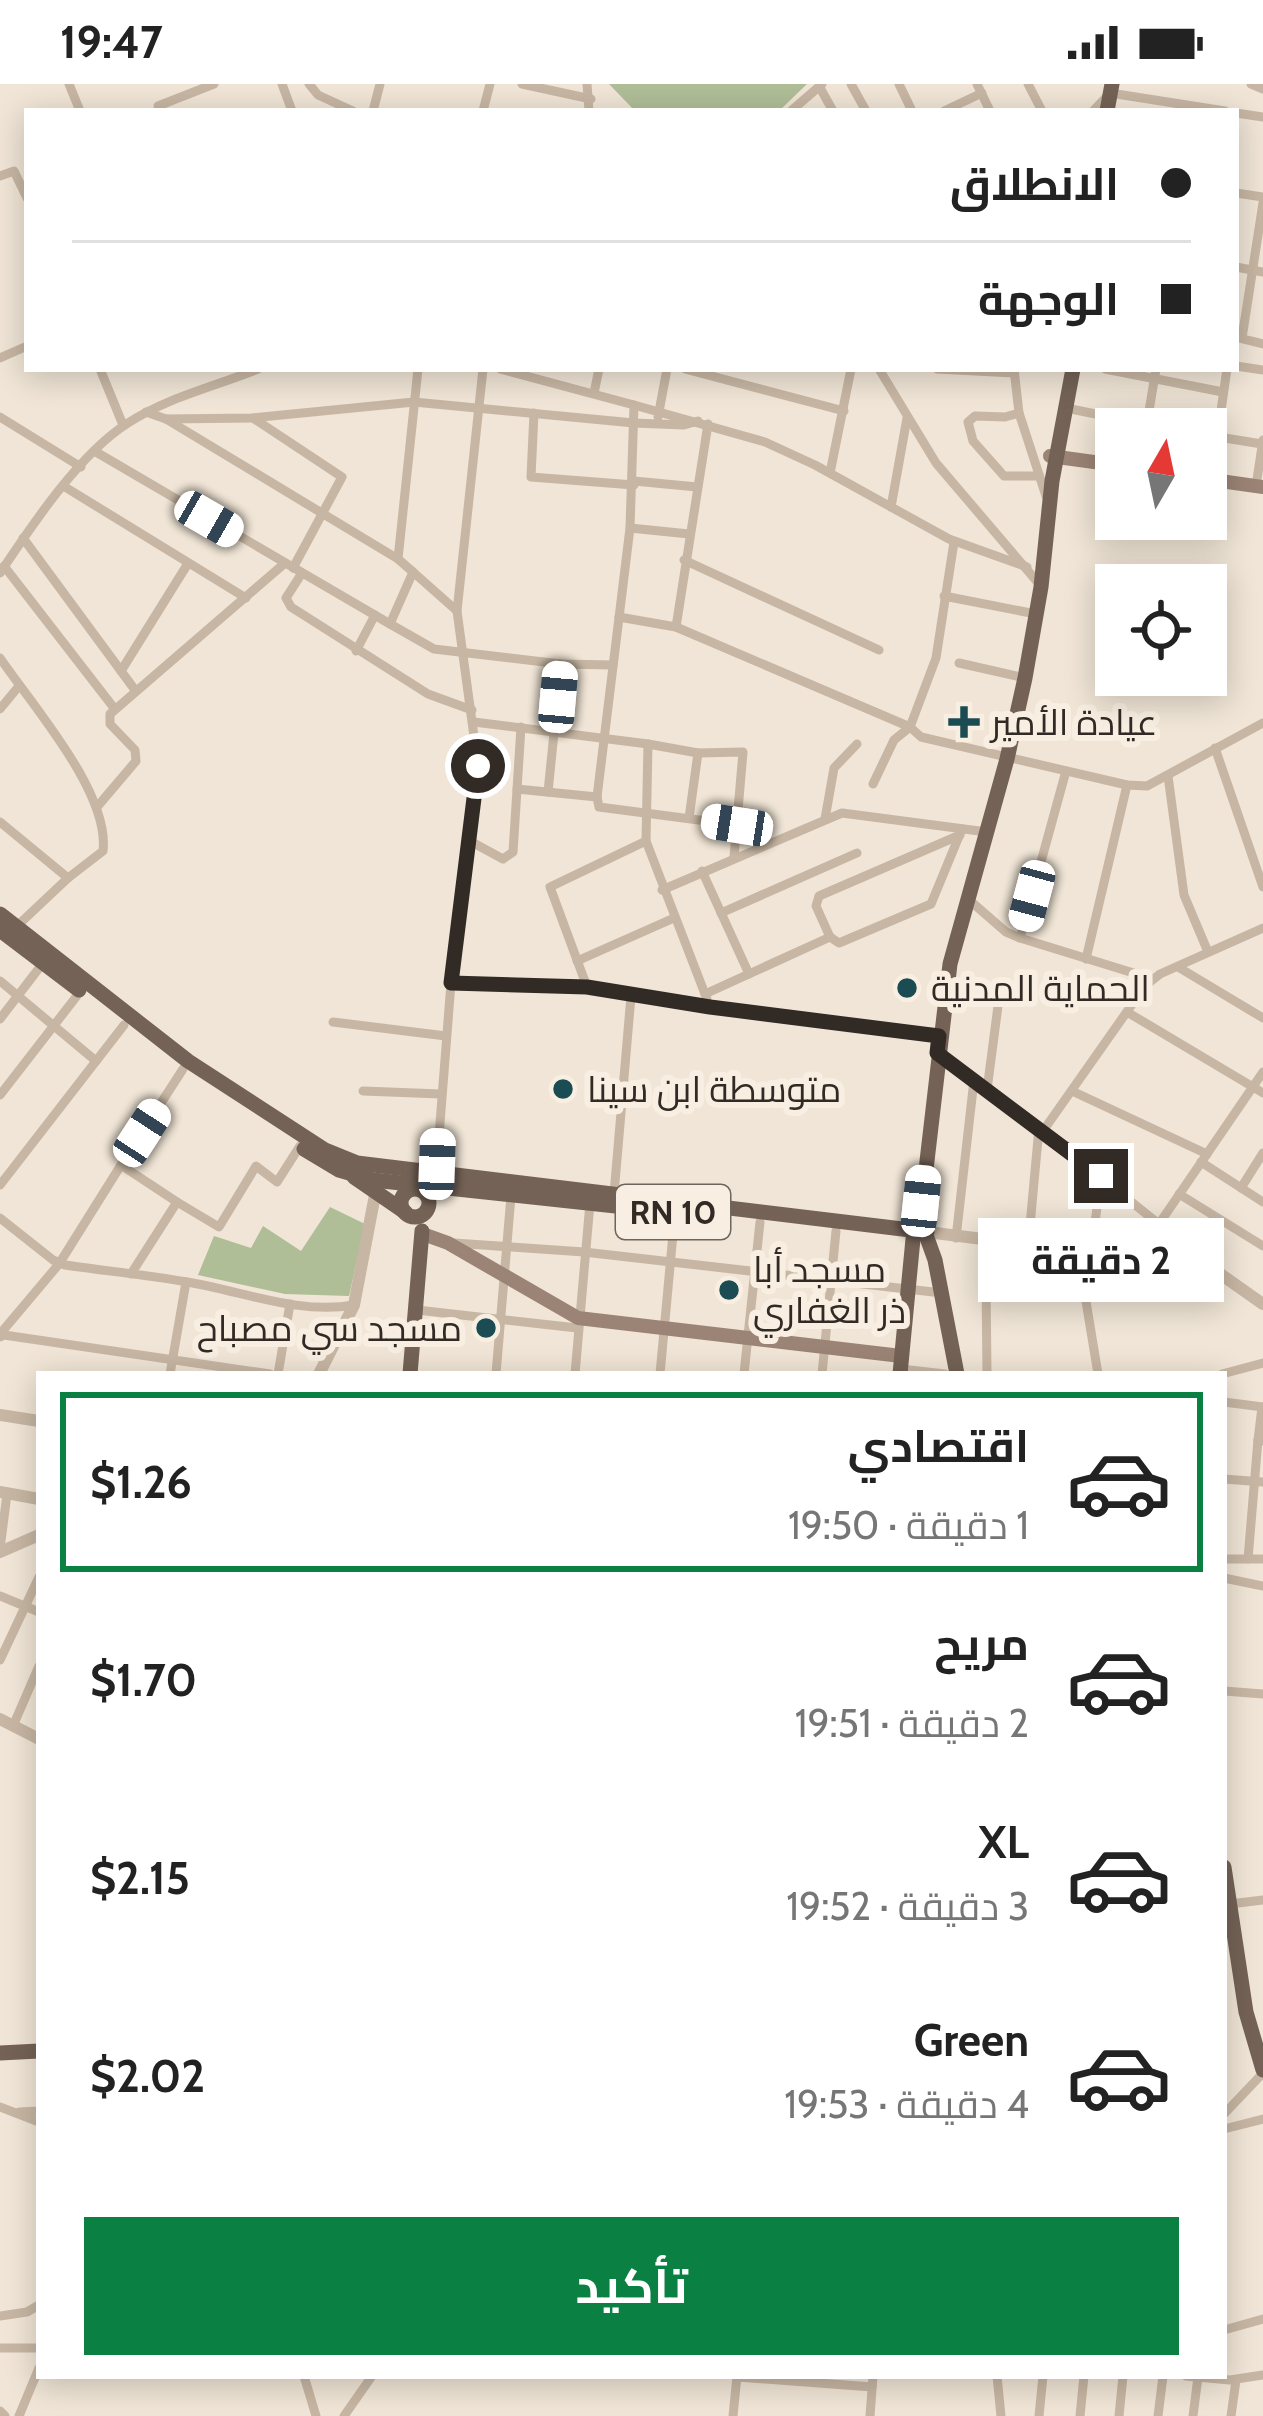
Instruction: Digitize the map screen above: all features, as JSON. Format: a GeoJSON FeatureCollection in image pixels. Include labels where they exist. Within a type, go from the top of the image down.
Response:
{"type":"FeatureCollection","features":[{"type":"Feature","properties":{"kind":"main road"},"geometry":{"type":"LineString","coordinates":[[1053,456],[1062,372]]}},
{"type":"Feature","properties":{"kind":"main road"},"geometry":{"type":"LineString","coordinates":[[351,1174],[416,1223],[578,1323],[825,1348],[901,1366],[909,1292],[924,1233],[938,1044],[950,964],[1025,678],[1049,507],[1045,478],[1072,372]]}},
{"type":"Feature","properties":{"kind":"main road"},"geometry":{"type":"LineString","coordinates":[[1053,456],[1095,462]]}},
{"type":"Feature","properties":{"kind":"main road"},"geometry":{"type":"LineString","coordinates":[[1227,482],[1259,486]]}},
{"type":"Feature","properties":{"kind":"main road","name":"RN 10"},"geometry":{"type":"LineString","coordinates":[[5,927],[43,963],[188,1061],[325,1150],[357,1163],[427,1185],[614,1195],[760,1222],[836,1231],[924,1233]]}},
{"type":"Feature","properties":{"kind":"main road","name":"RN 10"},"geometry":{"type":"LineString","coordinates":[[5,927],[183,1069],[351,1174],[511,1196],[924,1233]]}},
{"type":"Feature","properties":{"kind":"main road"},"geometry":{"type":"LineString","coordinates":[[416,1223],[401,1204],[427,1185]]}},
{"type":"Feature","properties":{"kind":"main road"},"geometry":{"type":"LineString","coordinates":[[410,1371],[417,1310],[416,1223],[427,1185]]}},
{"type":"Feature","properties":{"kind":"main road"},"geometry":{"type":"LineString","coordinates":[[924,1233],[956,1371]]}},
{"type":"Feature","properties":{"kind":"main road"},"geometry":{"type":"LineString","coordinates":[[1227,1886],[1246,2012],[1263,2072]]}},
{"type":"Feature","properties":{"kind":"main road"},"geometry":{"type":"LineString","coordinates":[[0,2054],[36,2051]]}},
{"type":"Feature","properties":{"kind":"street"},"geometry":{"type":"LineString","coordinates":[[158,108],[195,87],[214,84]]}},
{"type":"Feature","properties":{"kind":"street"},"geometry":{"type":"LineString","coordinates":[[309,84],[318,95],[346,108]]}},
{"type":"Feature","properties":{"kind":"street"},"geometry":{"type":"LineString","coordinates":[[522,84],[590,105],[587,84]]}},
{"type":"Feature","properties":{"kind":"street"},"geometry":{"type":"LineString","coordinates":[[547,84],[556,93]]}},
{"type":"Feature","properties":{"kind":"street"},"geometry":{"type":"LineString","coordinates":[[1251,84],[1263,89]]}},
{"type":"Feature","properties":{"kind":"street"},"geometry":{"type":"LineString","coordinates":[[794,108],[820,85]]}},
{"type":"Feature","properties":{"kind":"street"},"geometry":{"type":"LineString","coordinates":[[949,108],[980,89]]}},
{"type":"Feature","properties":{"kind":"street"},"geometry":{"type":"LineString","coordinates":[[1119,92],[1180,107]]}},
{"type":"Feature","properties":{"kind":"street"},"geometry":{"type":"LineString","coordinates":[[0,176],[24,166]]}},
{"type":"Feature","properties":{"kind":"street"},"geometry":{"type":"LineString","coordinates":[[14,171],[24,192]]}},
{"type":"Feature","properties":{"kind":"street"},"geometry":{"type":"LineString","coordinates":[[1263,200],[1239,338],[1263,344]]}},
{"type":"Feature","properties":{"kind":"street"},"geometry":{"type":"LineString","coordinates":[[1239,268],[1263,272]]}},
{"type":"Feature","properties":{"kind":"street"},"geometry":{"type":"LineString","coordinates":[[101,372],[123,425]]}},
{"type":"Feature","properties":{"kind":"street"},"geometry":{"type":"LineString","coordinates":[[114,708],[2,569],[81,467],[123,425],[250,372]]}},
{"type":"Feature","properties":{"kind":"street"},"geometry":{"type":"LineString","coordinates":[[398,559],[414,372]]}},
{"type":"Feature","properties":{"kind":"street"},"geometry":{"type":"LineString","coordinates":[[427,1185],[478,766],[457,611],[483,372]]}},
{"type":"Feature","properties":{"kind":"street"},"geometry":{"type":"LineString","coordinates":[[512,372],[765,442],[954,542],[1027,567]]}},
{"type":"Feature","properties":{"kind":"street"},"geometry":{"type":"LineString","coordinates":[[594,393],[598,372]]}},
{"type":"Feature","properties":{"kind":"street"},"geometry":{"type":"LineString","coordinates":[[657,424],[667,372]]}},
{"type":"Feature","properties":{"kind":"street"},"geometry":{"type":"LineString","coordinates":[[696,372],[844,411]]}},
{"type":"Feature","properties":{"kind":"street"},"geometry":{"type":"LineString","coordinates":[[830,473],[850,372]]}},
{"type":"Feature","properties":{"kind":"street"},"geometry":{"type":"LineString","coordinates":[[881,372],[957,490],[1041,587]]}},
{"type":"Feature","properties":{"kind":"street"},"geometry":{"type":"LineString","coordinates":[[1014,372],[1019,413],[1045,478],[1004,476],[969,436],[968,422],[974,416],[1000,418],[1019,413]]}},
{"type":"Feature","properties":{"kind":"street"},"geometry":{"type":"LineString","coordinates":[[1218,408],[1226,372]]}},
{"type":"Feature","properties":{"kind":"street"},"geometry":{"type":"LineString","coordinates":[[1149,408],[1155,374],[1222,392]]}},
{"type":"Feature","properties":{"kind":"street"},"geometry":{"type":"LineString","coordinates":[[166,419],[252,418],[414,402],[634,423],[703,423]]}},
{"type":"Feature","properties":{"kind":"street"},"geometry":{"type":"LineString","coordinates":[[634,405],[634,483],[599,807],[737,825]]}},
{"type":"Feature","properties":{"kind":"street"},"geometry":{"type":"LineString","coordinates":[[1066,408],[1095,415]]}},
{"type":"Feature","properties":{"kind":"street"},"geometry":{"type":"LineString","coordinates":[[146,412],[166,419],[398,559],[457,611]]}},
{"type":"Feature","properties":{"kind":"street"},"geometry":{"type":"LineString","coordinates":[[534,413],[531,477],[697,488]]}},
{"type":"Feature","properties":{"kind":"street"},"geometry":{"type":"LineString","coordinates":[[0,417],[81,467]]}},
{"type":"Feature","properties":{"kind":"street"},"geometry":{"type":"LineString","coordinates":[[891,507],[907,417]]}},
{"type":"Feature","properties":{"kind":"street"},"geometry":{"type":"LineString","coordinates":[[252,418],[339,472],[341,484],[294,568],[286,602],[356,651],[473,716],[698,754],[743,752],[734,857]]}},
{"type":"Feature","properties":{"kind":"street"},"geometry":{"type":"LineString","coordinates":[[676,627],[703,423]]}},
{"type":"Feature","properties":{"kind":"street"},"geometry":{"type":"LineString","coordinates":[[1227,437],[1263,442],[1259,486]]}},
{"type":"Feature","properties":{"kind":"street"},"geometry":{"type":"LineString","coordinates":[[96,452],[434,649],[561,664],[614,665]]}},
{"type":"Feature","properties":{"kind":"street"},"geometry":{"type":"LineString","coordinates":[[65,487],[246,598]]}},
{"type":"Feature","properties":{"kind":"street"},"geometry":{"type":"LineString","coordinates":[[630,528],[689,534]]}},
{"type":"Feature","properties":{"kind":"street"},"geometry":{"type":"LineString","coordinates":[[23,538],[134,690]]}},
{"type":"Feature","properties":{"kind":"street"},"geometry":{"type":"LineString","coordinates":[[873,784],[894,740],[910,727],[939,648],[954,542]]}},
{"type":"Feature","properties":{"kind":"street"},"geometry":{"type":"LineString","coordinates":[[685,560],[879,650]]}},
{"type":"Feature","properties":{"kind":"street"},"geometry":{"type":"LineString","coordinates":[[121,671],[187,565]]}},
{"type":"Feature","properties":{"kind":"street"},"geometry":{"type":"LineString","coordinates":[[97,807],[136,761],[135,750],[110,724],[114,708],[246,598],[294,568]]}},
{"type":"Feature","properties":{"kind":"street"},"geometry":{"type":"LineString","coordinates":[[390,624],[412,572]]}},
{"type":"Feature","properties":{"kind":"street"},"geometry":{"type":"LineString","coordinates":[[944,596],[1036,614]]}},
{"type":"Feature","properties":{"kind":"street"},"geometry":{"type":"LineString","coordinates":[[356,651],[375,615]]}},
{"type":"Feature","properties":{"kind":"street"},"geometry":{"type":"LineString","coordinates":[[619,617],[676,627],[910,727],[921,737],[1126,785],[1147,786],[1263,723]]}},
{"type":"Feature","properties":{"kind":"street"},"geometry":{"type":"LineString","coordinates":[[0,658],[97,807],[103,851],[5,927]]}},
{"type":"Feature","properties":{"kind":"street"},"geometry":{"type":"LineString","coordinates":[[548,792],[561,664]]}},
{"type":"Feature","properties":{"kind":"street"},"geometry":{"type":"LineString","coordinates":[[958,664],[1025,678]]}},
{"type":"Feature","properties":{"kind":"street"},"geometry":{"type":"LineString","coordinates":[[0,709],[19,686]]}},
{"type":"Feature","properties":{"kind":"street"},"geometry":{"type":"LineString","coordinates":[[468,841],[503,859],[513,852],[521,727]]}},
{"type":"Feature","properties":{"kind":"street"},"geometry":{"type":"LineString","coordinates":[[649,744],[646,841],[710,1007]]}},
{"type":"Feature","properties":{"kind":"street"},"geometry":{"type":"LineString","coordinates":[[825,819],[833,768],[857,744]]}},
{"type":"Feature","properties":{"kind":"street"},"geometry":{"type":"LineString","coordinates":[[1215,748],[1263,887]]}},
{"type":"Feature","properties":{"kind":"street"},"geometry":{"type":"LineString","coordinates":[[689,818],[698,754]]}},
{"type":"Feature","properties":{"kind":"street"},"geometry":{"type":"LineString","coordinates":[[1020,938],[1066,771]]}},
{"type":"Feature","properties":{"kind":"street"},"geometry":{"type":"LineString","coordinates":[[1168,776],[1184,895],[1208,952]]}},
{"type":"Feature","properties":{"kind":"street"},"geometry":{"type":"LineString","coordinates":[[1086,959],[1126,785]]}},
{"type":"Feature","properties":{"kind":"street"},"geometry":{"type":"LineString","coordinates":[[518,789],[597,797]]}},
{"type":"Feature","properties":{"kind":"street"},"geometry":{"type":"LineString","coordinates":[[662,890],[848,813],[987,832]]}},
{"type":"Feature","properties":{"kind":"street"},"geometry":{"type":"LineString","coordinates":[[0,822],[68,878]]}},
{"type":"Feature","properties":{"kind":"street"},"geometry":{"type":"LineString","coordinates":[[961,832],[931,904],[839,944],[830,937],[816,906],[819,896],[961,832]]}},
{"type":"Feature","properties":{"kind":"street"},"geometry":{"type":"LineString","coordinates":[[587,987],[550,886],[646,841]]}},
{"type":"Feature","properties":{"kind":"street"},"geometry":{"type":"LineString","coordinates":[[722,913],[857,854]]}},
{"type":"Feature","properties":{"kind":"street"},"geometry":{"type":"LineString","coordinates":[[702,872],[749,974]]}},
{"type":"Feature","properties":{"kind":"street"},"geometry":{"type":"LineString","coordinates":[[967,898],[1006,932],[1153,979]]}},
{"type":"Feature","properties":{"kind":"street"},"geometry":{"type":"LineString","coordinates":[[577,962],[674,918]]}},
{"type":"Feature","properties":{"kind":"street"},"geometry":{"type":"LineString","coordinates":[[1028,1247],[1041,1129],[1127,1012],[1153,979],[1260,933]]}},
{"type":"Feature","properties":{"kind":"street"},"geometry":{"type":"LineString","coordinates":[[705,994],[830,937]]}},
{"type":"Feature","properties":{"kind":"street"},"geometry":{"type":"LineString","coordinates":[[0,1019],[43,963]]}},
{"type":"Feature","properties":{"kind":"street"},"geometry":{"type":"LineString","coordinates":[[1178,967],[1263,1018]]}},
{"type":"Feature","properties":{"kind":"street"},"geometry":{"type":"LineString","coordinates":[[0,981],[96,1061]]}},
{"type":"Feature","properties":{"kind":"street"},"geometry":{"type":"LineString","coordinates":[[987,1090],[1001,982]]}},
{"type":"Feature","properties":{"kind":"street"},"geometry":{"type":"LineString","coordinates":[[451,983],[587,987],[938,1044],[974,1080],[1263,1304]]}},
{"type":"Feature","properties":{"kind":"street"},"geometry":{"type":"LineString","coordinates":[[0,1095],[83,988]]}},
{"type":"Feature","properties":{"kind":"street"},"geometry":{"type":"LineString","coordinates":[[614,1195],[632,996]]}},
{"type":"Feature","properties":{"kind":"street"},"geometry":{"type":"LineString","coordinates":[[1127,1012],[1258,1090]]}},
{"type":"Feature","properties":{"kind":"street"},"geometry":{"type":"LineString","coordinates":[[333,1022],[446,1036]]}},
{"type":"Feature","properties":{"kind":"street"},"geometry":{"type":"LineString","coordinates":[[0,1185],[124,1025]]}},
{"type":"Feature","properties":{"kind":"street"},"geometry":{"type":"LineString","coordinates":[[1,1336],[59,1264],[183,1069]]}},
{"type":"Feature","properties":{"kind":"street"},"geometry":{"type":"LineString","coordinates":[[1159,1223],[1258,1090],[1263,1072]]}},
{"type":"Feature","properties":{"kind":"street"},"geometry":{"type":"LineString","coordinates":[[956,1238],[974,1080]]}},
{"type":"Feature","properties":{"kind":"street"},"geometry":{"type":"LineString","coordinates":[[363,1091],[441,1094]]}},
{"type":"Feature","properties":{"kind":"street"},"geometry":{"type":"LineString","coordinates":[[1072,1091],[1204,1158],[1263,1202]]}},
{"type":"Feature","properties":{"kind":"street"},"geometry":{"type":"LineString","coordinates":[[122,1165],[219,1227],[256,1166],[277,1182],[300,1146]]}},
{"type":"Feature","properties":{"kind":"street"},"geometry":{"type":"LineString","coordinates":[[1240,1187],[1263,1153]]}},
{"type":"Feature","properties":{"kind":"street"},"geometry":{"type":"LineString","coordinates":[[1098,1371],[1084,1254],[1101,1176]]}},
{"type":"Feature","properties":{"kind":"street"},"geometry":{"type":"LineString","coordinates":[[1179,1194],[1263,1246]]}},
{"type":"Feature","properties":{"kind":"street"},"geometry":{"type":"LineString","coordinates":[[321,1371],[354,1305],[375,1195]]}},
{"type":"Feature","properties":{"kind":"street"},"geometry":{"type":"LineString","coordinates":[[496,1371],[511,1196]]}},
{"type":"Feature","properties":{"kind":"street"},"geometry":{"type":"LineString","coordinates":[[131,1274],[177,1202]]}},
{"type":"Feature","properties":{"kind":"street"},"geometry":{"type":"LineString","coordinates":[[575,1371],[590,1203]]}},
{"type":"Feature","properties":{"kind":"street"},"geometry":{"type":"LineString","coordinates":[[660,1371],[675,1208]]}},
{"type":"Feature","properties":{"kind":"street"},"geometry":{"type":"LineString","coordinates":[[0,1218],[59,1264],[185,1282],[290,1304],[331,1309],[354,1305]]}},
{"type":"Feature","properties":{"kind":"street"},"geometry":{"type":"LineString","coordinates":[[744,1371],[760,1222]]}},
{"type":"Feature","properties":{"kind":"street"},"geometry":{"type":"LineString","coordinates":[[822,1371],[836,1231]]}},
{"type":"Feature","properties":{"kind":"street"},"geometry":{"type":"LineString","coordinates":[[924,1233],[1176,1262],[1219,1273]]}},
{"type":"Feature","properties":{"kind":"street"},"geometry":{"type":"LineString","coordinates":[[448,1243],[584,1252],[941,1293]]}},
{"type":"Feature","properties":{"kind":"street"},"geometry":{"type":"LineString","coordinates":[[987,1371],[986,1283],[1048,1276],[1057,1250]]}},
{"type":"Feature","properties":{"kind":"street"},"geometry":{"type":"LineString","coordinates":[[171,1371],[185,1282]]}},
{"type":"Feature","properties":{"kind":"street"},"geometry":{"type":"LineString","coordinates":[[275,1371],[290,1304]]}},
{"type":"Feature","properties":{"kind":"street"},"geometry":{"type":"LineString","coordinates":[[417,1310],[578,1323]]}},
{"type":"Feature","properties":{"kind":"street"},"geometry":{"type":"LineString","coordinates":[[1,1336],[239,1371]]}},
{"type":"Feature","properties":{"kind":"street"},"geometry":{"type":"LineString","coordinates":[[1227,1373],[1263,1363]]}},
{"type":"Feature","properties":{"kind":"street"},"geometry":{"type":"LineString","coordinates":[[1227,1402],[1262,1407],[1248,1559]]}},
{"type":"Feature","properties":{"kind":"street"},"geometry":{"type":"LineString","coordinates":[[0,1415],[36,1421]]}},
{"type":"Feature","properties":{"kind":"street"},"geometry":{"type":"LineString","coordinates":[[1227,1479],[1258,1482]]}},
{"type":"Feature","properties":{"kind":"street"},"geometry":{"type":"LineString","coordinates":[[36,1498],[4,1493],[0,1551],[36,1536]]}},
{"type":"Feature","properties":{"kind":"street"},"geometry":{"type":"LineString","coordinates":[[1227,1559],[1263,1559]]}},
{"type":"Feature","properties":{"kind":"street"},"geometry":{"type":"LineString","coordinates":[[1227,1579],[1263,1586]]}},
{"type":"Feature","properties":{"kind":"street"},"geometry":{"type":"LineString","coordinates":[[0,1660],[36,1584]]}},
{"type":"Feature","properties":{"kind":"street"},"geometry":{"type":"LineString","coordinates":[[0,1595],[36,1611]]}},
{"type":"Feature","properties":{"kind":"street"},"geometry":{"type":"LineString","coordinates":[[36,1671],[7,1723],[36,1738]]}},
{"type":"Feature","properties":{"kind":"street"},"geometry":{"type":"LineString","coordinates":[[1227,1691],[1263,1694]]}},
{"type":"Feature","properties":{"kind":"street"},"geometry":{"type":"LineString","coordinates":[[1230,1904],[1263,1900]]}},
{"type":"Feature","properties":{"kind":"street"},"geometry":{"type":"LineString","coordinates":[[1227,2111],[1263,2072]]}},
{"type":"Feature","properties":{"kind":"street"},"geometry":{"type":"LineString","coordinates":[[4,2110],[36,2111]]}},
{"type":"Feature","properties":{"kind":"street"},"geometry":{"type":"LineString","coordinates":[[4,2110],[36,2121]]}},
{"type":"Feature","properties":{"kind":"street"},"geometry":{"type":"LineString","coordinates":[[1227,2128],[1263,2119]]}},
{"type":"Feature","properties":{"kind":"street"},"geometry":{"type":"LineString","coordinates":[[0,2316],[36,2307]]}},
{"type":"Feature","properties":{"kind":"street"},"geometry":{"type":"LineString","coordinates":[[1227,2329],[1263,2319]]}},
{"type":"Feature","properties":{"kind":"street"},"geometry":{"type":"LineString","coordinates":[[0,2348],[36,2348]]}},
{"type":"Feature","properties":{"kind":"street"},"geometry":{"type":"LineString","coordinates":[[19,2416],[36,2375]]}},
{"type":"Feature","properties":{"kind":"street"},"geometry":{"type":"LineString","coordinates":[[1223,2379],[1263,2375]]}},
{"type":"Feature","properties":{"kind":"street"},"geometry":{"type":"LineString","coordinates":[[305,2379],[316,2416]]}},
{"type":"Feature","properties":{"kind":"street"},"geometry":{"type":"LineString","coordinates":[[344,2416],[370,2379]]}},
{"type":"Feature","properties":{"kind":"street"},"geometry":{"type":"LineString","coordinates":[[733,2416],[737,2379]]}},
{"type":"Feature","properties":{"kind":"street"},"geometry":{"type":"LineString","coordinates":[[818,2379],[872,2381],[870,2416]]}},
{"type":"Feature","properties":{"kind":"street"},"geometry":{"type":"LineString","coordinates":[[998,2379],[1001,2416]]}},
{"type":"Feature","properties":{"kind":"street"},"geometry":{"type":"LineString","coordinates":[[1039,2416],[1043,2379]]}},
{"type":"Feature","properties":{"kind":"street"},"geometry":{"type":"LineString","coordinates":[[1080,2416],[1084,2379]]}},
{"type":"Feature","properties":{"kind":"street"},"geometry":{"type":"LineString","coordinates":[[1119,2416],[1124,2379]]}},
{"type":"Feature","properties":{"kind":"street"},"geometry":{"type":"LineString","coordinates":[[1158,2416],[1163,2379]]}},
{"type":"Feature","properties":{"kind":"street"},"geometry":{"type":"LineString","coordinates":[[1193,2416],[1198,2379]]}},
{"type":"Feature","properties":{"kind":"street"},"geometry":{"type":"LineString","coordinates":[[1231,2416],[1236,2380]]}},
{"type":"Feature","properties":{"kind":"green space"},"geometry":{"type":"Polygon","coordinates":[[[609,84],[807,84],[782,108],[632,108],[609,84]]]}},
{"type":"Feature","properties":{"kind":"green space"},"geometry":{"type":"Polygon","coordinates":[[[330,1207],[365,1224],[349,1296],[285,1294],[198,1275],[214,1236],[251,1248],[263,1226],[301,1251],[330,1207]]]}},
{"type":"Feature","properties":{"kind":"place","name":"عيادة الأمير"},"geometry":{"type":"Point","coordinates":[964,722]}},
{"type":"Feature","properties":{"kind":"place","name":"الحماية المدنية"},"geometry":{"type":"Point","coordinates":[907,988]}},
{"type":"Feature","properties":{"kind":"place","name":"متوسطة ابن سينا"},"geometry":{"type":"Point","coordinates":[563,1089]}},
{"type":"Feature","properties":{"kind":"place","name":"مسجد أبا ذر الغفاري"},"geometry":{"type":"Point","coordinates":[729,1290]}},
{"type":"Feature","properties":{"kind":"place","name":"مسجد سي مصباح"},"geometry":{"type":"Point","coordinates":[486,1328]}},
{"type":"Feature","properties":{"kind":"route"},"geometry":{"type":"LineString","coordinates":[[478,766],[451,983],[587,987],[939,1036],[937,1053],[1101,1176]]}}]}
